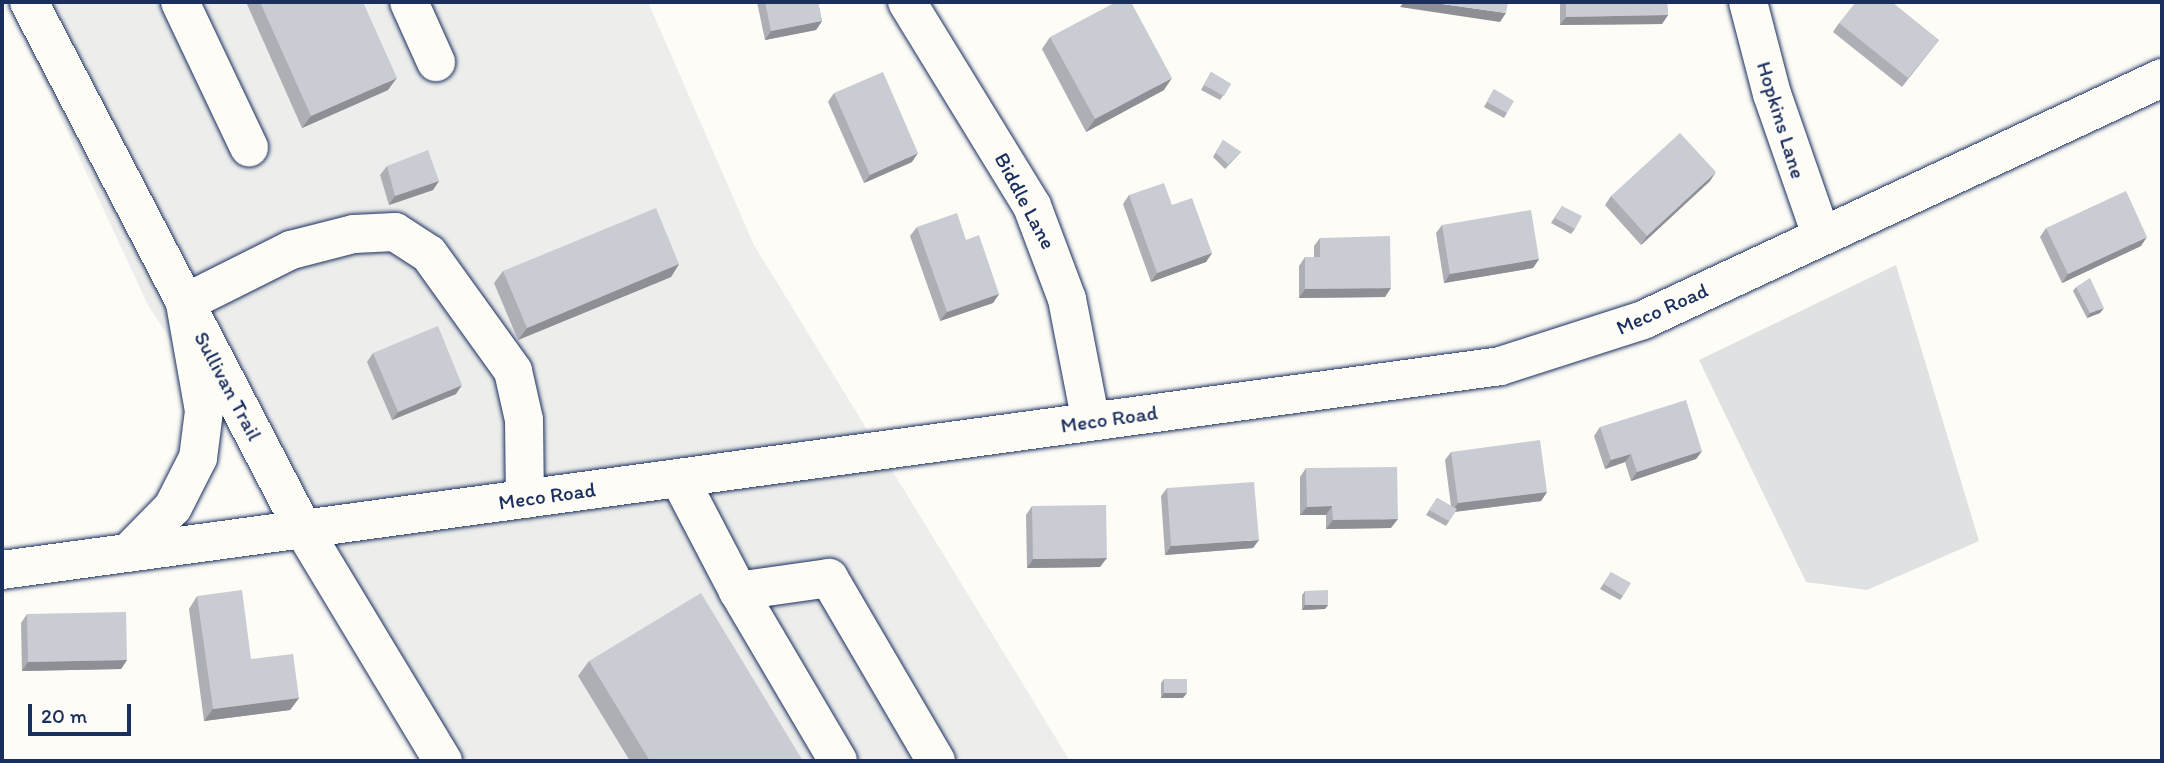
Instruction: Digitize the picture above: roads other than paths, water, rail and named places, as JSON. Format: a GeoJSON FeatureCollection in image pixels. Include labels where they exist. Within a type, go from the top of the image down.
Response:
{"type":"FeatureCollection","features":[{"type":"Feature","properties":{"kind":"street"},"geometry":{"type":"LineString","coordinates":[[180,2],[249,147]]}},
{"type":"Feature","properties":{"kind":"street"},"geometry":{"type":"LineString","coordinates":[[409,2],[436,62]]}},
{"type":"Feature","properties":{"kind":"street","name":"Biddle Lane"},"geometry":{"type":"LineString","coordinates":[[906,2],[1032,206],[1067,299],[1091,422]]}},
{"type":"Feature","properties":{"kind":"street","name":"Hopkins Lane"},"geometry":{"type":"LineString","coordinates":[[1748,2],[1772,94],[1821,235]]}},
{"type":"Feature","properties":{"kind":"street","name":"Sullivan Trail"},"geometry":{"type":"LineString","coordinates":[[39,5],[185,303],[303,529],[443,761]]}},
{"type":"Feature","properties":{"kind":"street","name":"Meco Road"},"geometry":{"type":"LineString","coordinates":[[2,570],[1500,366],[1643,320],[2162,78]]}},
{"type":"Feature","properties":{"kind":"street"},"geometry":{"type":"LineString","coordinates":[[128,553],[173,507],[198,458],[204,411],[185,303],[291,250],[354,234],[395,233],[429,254],[513,371],[524,421],[525,499]]}},
{"type":"Feature","properties":{"kind":"street"},"geometry":{"type":"LineString","coordinates":[[679,478],[738,592],[838,761]]}},
{"type":"Feature","properties":{"kind":"street"},"geometry":{"type":"LineString","coordinates":[[738,592],[829,578],[936,761]]}}]}
